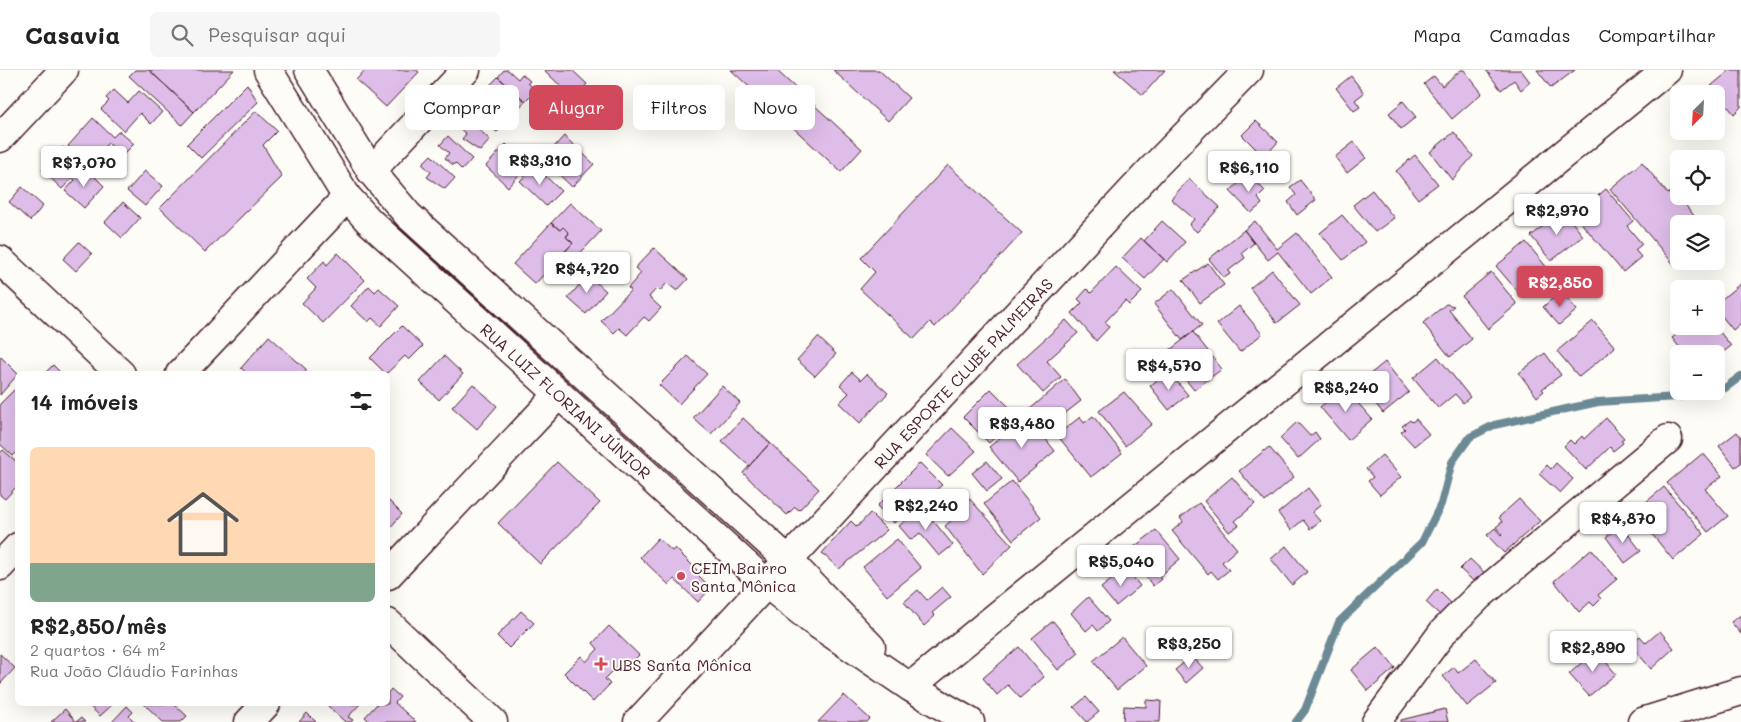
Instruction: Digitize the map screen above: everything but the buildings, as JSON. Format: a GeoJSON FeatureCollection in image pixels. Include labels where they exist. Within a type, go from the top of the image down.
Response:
{"type":"FeatureCollection","features":[{"type":"Feature","properties":{"kind":"street"},"geometry":{"type":"LineString","coordinates":[[0,138],[64,70]]}},
{"type":"Feature","properties":{"kind":"street","name":"RUA LUIZ FLORIANI JÚNIOR"},"geometry":{"type":"LineString","coordinates":[[268,70],[347,197],[369,222],[767,584],[813,621],[910,687],[970,722]]}},
{"type":"Feature","properties":{"kind":"street","name":"RUA LUIZ FLORIANI JÚNIOR"},"geometry":{"type":"LineString","coordinates":[[309,70],[371,171],[408,215],[788,560],[910,687]]}},
{"type":"Feature","properties":{"kind":"street"},"geometry":{"type":"LineString","coordinates":[[371,171],[466,70]]}},
{"type":"Feature","properties":{"kind":"street","name":"RUA ESPORTE CLUBE PALMEIRAS"},"geometry":{"type":"LineString","coordinates":[[638,722],[1152,169],[1249,70]]}},
{"type":"Feature","properties":{"kind":"street"},"geometry":{"type":"LineString","coordinates":[[910,687],[1667,70]]}},
{"type":"Feature","properties":{"kind":"street"},"geometry":{"type":"LineString","coordinates":[[183,371],[347,197]]}},
{"type":"Feature","properties":{"kind":"street"},"geometry":{"type":"LineString","coordinates":[[0,260],[118,371]]}},
{"type":"Feature","properties":{"kind":"street"},"geometry":{"type":"LineString","coordinates":[[390,574],[558,395]]}},
{"type":"Feature","properties":{"kind":"street"},"geometry":{"type":"LineString","coordinates":[[1376,722],[1443,632],[1479,596],[1668,439]]}},
{"type":"Feature","properties":{"kind":"street"},"geometry":{"type":"LineString","coordinates":[[0,566],[15,550]]}},
{"type":"Feature","properties":{"kind":"street"},"geometry":{"type":"LineString","coordinates":[[390,625],[492,722]]}},
{"type":"Feature","properties":{"kind":"street"},"geometry":{"type":"LineString","coordinates":[[1642,722],[1741,691]]}},
{"type":"Feature","properties":{"kind":"street"},"geometry":{"type":"LineString","coordinates":[[249,722],[264,706]]}},
{"type":"Feature","properties":{"kind":"waterway"},"geometry":{"type":"LineString","coordinates":[[1725,388],[1741,376]]}},
{"type":"Feature","properties":{"kind":"waterway"},"geometry":{"type":"LineString","coordinates":[[1296,722],[1305,710],[1339,622],[1422,542],[1441,504],[1452,462],[1470,437],[1494,425],[1598,402],[1670,397]]}},
{"type":"Feature","properties":{"kind":"place","name":"CEIM Bairro Santa Mônica"},"geometry":{"type":"Point","coordinates":[681,576]}},
{"type":"Feature","properties":{"kind":"place","name":"UBS Santa Mônica"},"geometry":{"type":"Point","coordinates":[601,664]}}]}
